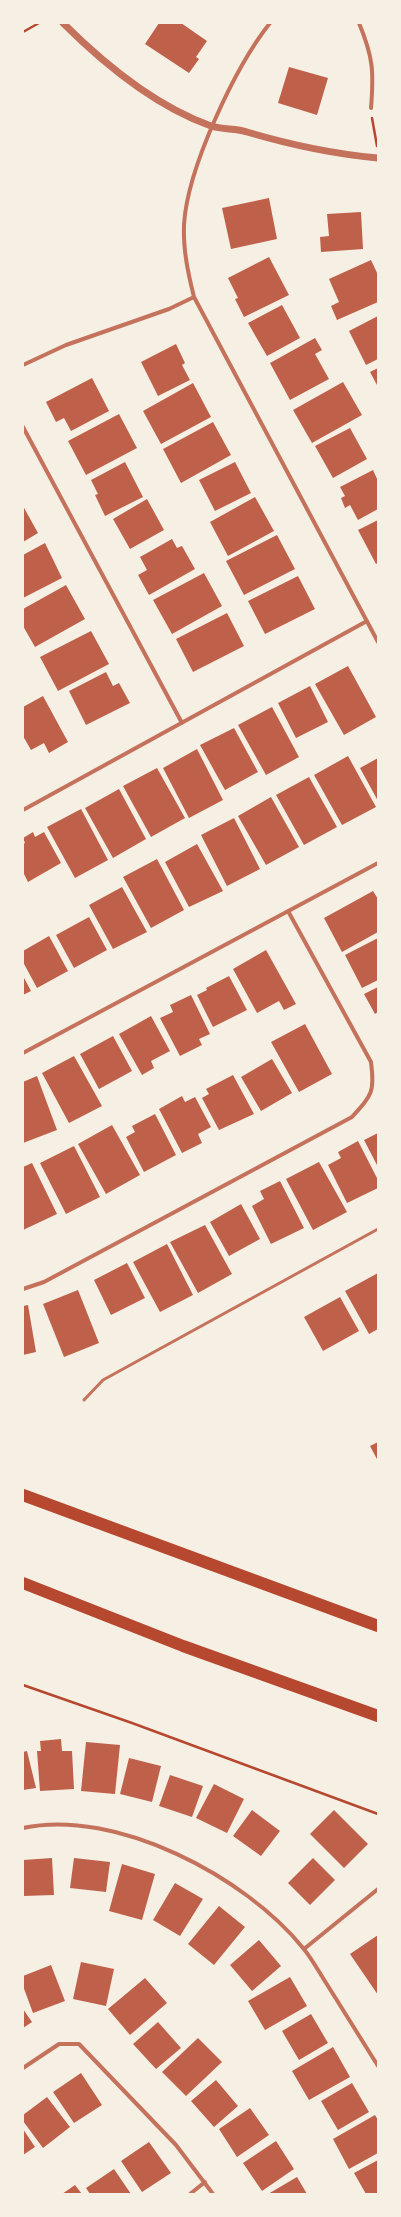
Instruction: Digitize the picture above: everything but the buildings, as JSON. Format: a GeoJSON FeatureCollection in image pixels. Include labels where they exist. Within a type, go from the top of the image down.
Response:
{"type":"FeatureCollection","features":[{"type":"Feature","properties":{"kind":"highway"},"geometry":{"type":"LineString","coordinates":[[23,1495],[378,1626]]}},
{"type":"Feature","properties":{"kind":"highway"},"geometry":{"type":"LineString","coordinates":[[23,1583],[183,1646],[378,1716]]}},
{"type":"Feature","properties":{"kind":"street"},"geometry":{"type":"LineString","coordinates":[[63,23],[92,52],[127,79],[180,112],[213,127],[245,131],[302,148],[378,158]]}},
{"type":"Feature","properties":{"kind":"street"},"geometry":{"type":"LineString","coordinates":[[270,23],[243,63],[213,127],[188,194],[184,225],[185,262],[194,297],[378,642]]}},
{"type":"Feature","properties":{"kind":"street"},"geometry":{"type":"LineString","coordinates":[[359,23],[370,51],[373,78],[371,108]]}},
{"type":"Feature","properties":{"kind":"street"},"geometry":{"type":"LineString","coordinates":[[23,364],[66,345],[169,310],[194,297]]}},
{"type":"Feature","properties":{"kind":"street"},"geometry":{"type":"LineString","coordinates":[[23,427],[182,722]]}},
{"type":"Feature","properties":{"kind":"street"},"geometry":{"type":"LineString","coordinates":[[23,810],[367,621]]}},
{"type":"Feature","properties":{"kind":"street"},"geometry":{"type":"LineString","coordinates":[[23,1053],[378,863]]}},
{"type":"Feature","properties":{"kind":"street"},"geometry":{"type":"LineString","coordinates":[[23,1289],[44,1282],[352,1116],[366,1101],[374,1084],[372,1062],[288,912]]}},
{"type":"Feature","properties":{"kind":"street"},"geometry":{"type":"LineString","coordinates":[[23,1828],[81,1825],[129,1834],[180,1855],[233,1886],[274,1917],[304,1948],[378,2066]]}},
{"type":"Feature","properties":{"kind":"street"},"geometry":{"type":"LineString","coordinates":[[304,1948],[378,1889]]}},
{"type":"Feature","properties":{"kind":"street"},"geometry":{"type":"LineString","coordinates":[[23,2068],[59,2044],[79,2044],[176,2145],[213,2194]]}},
{"type":"Feature","properties":{"kind":"street"},"geometry":{"type":"LineString","coordinates":[[190,2194],[205,2182]]}},
{"type":"Feature","properties":{"kind":"lane"},"geometry":{"type":"LineString","coordinates":[[84,1400],[103,1380],[378,1229]]}},
{"type":"Feature","properties":{"kind":"path"},"geometry":{"type":"LineString","coordinates":[[23,32],[39,23]]}},
{"type":"Feature","properties":{"kind":"path"},"geometry":{"type":"LineString","coordinates":[[371,108],[377,147]]}},
{"type":"Feature","properties":{"kind":"path"},"geometry":{"type":"LineString","coordinates":[[23,1686],[132,1723],[378,1814]]}}]}
